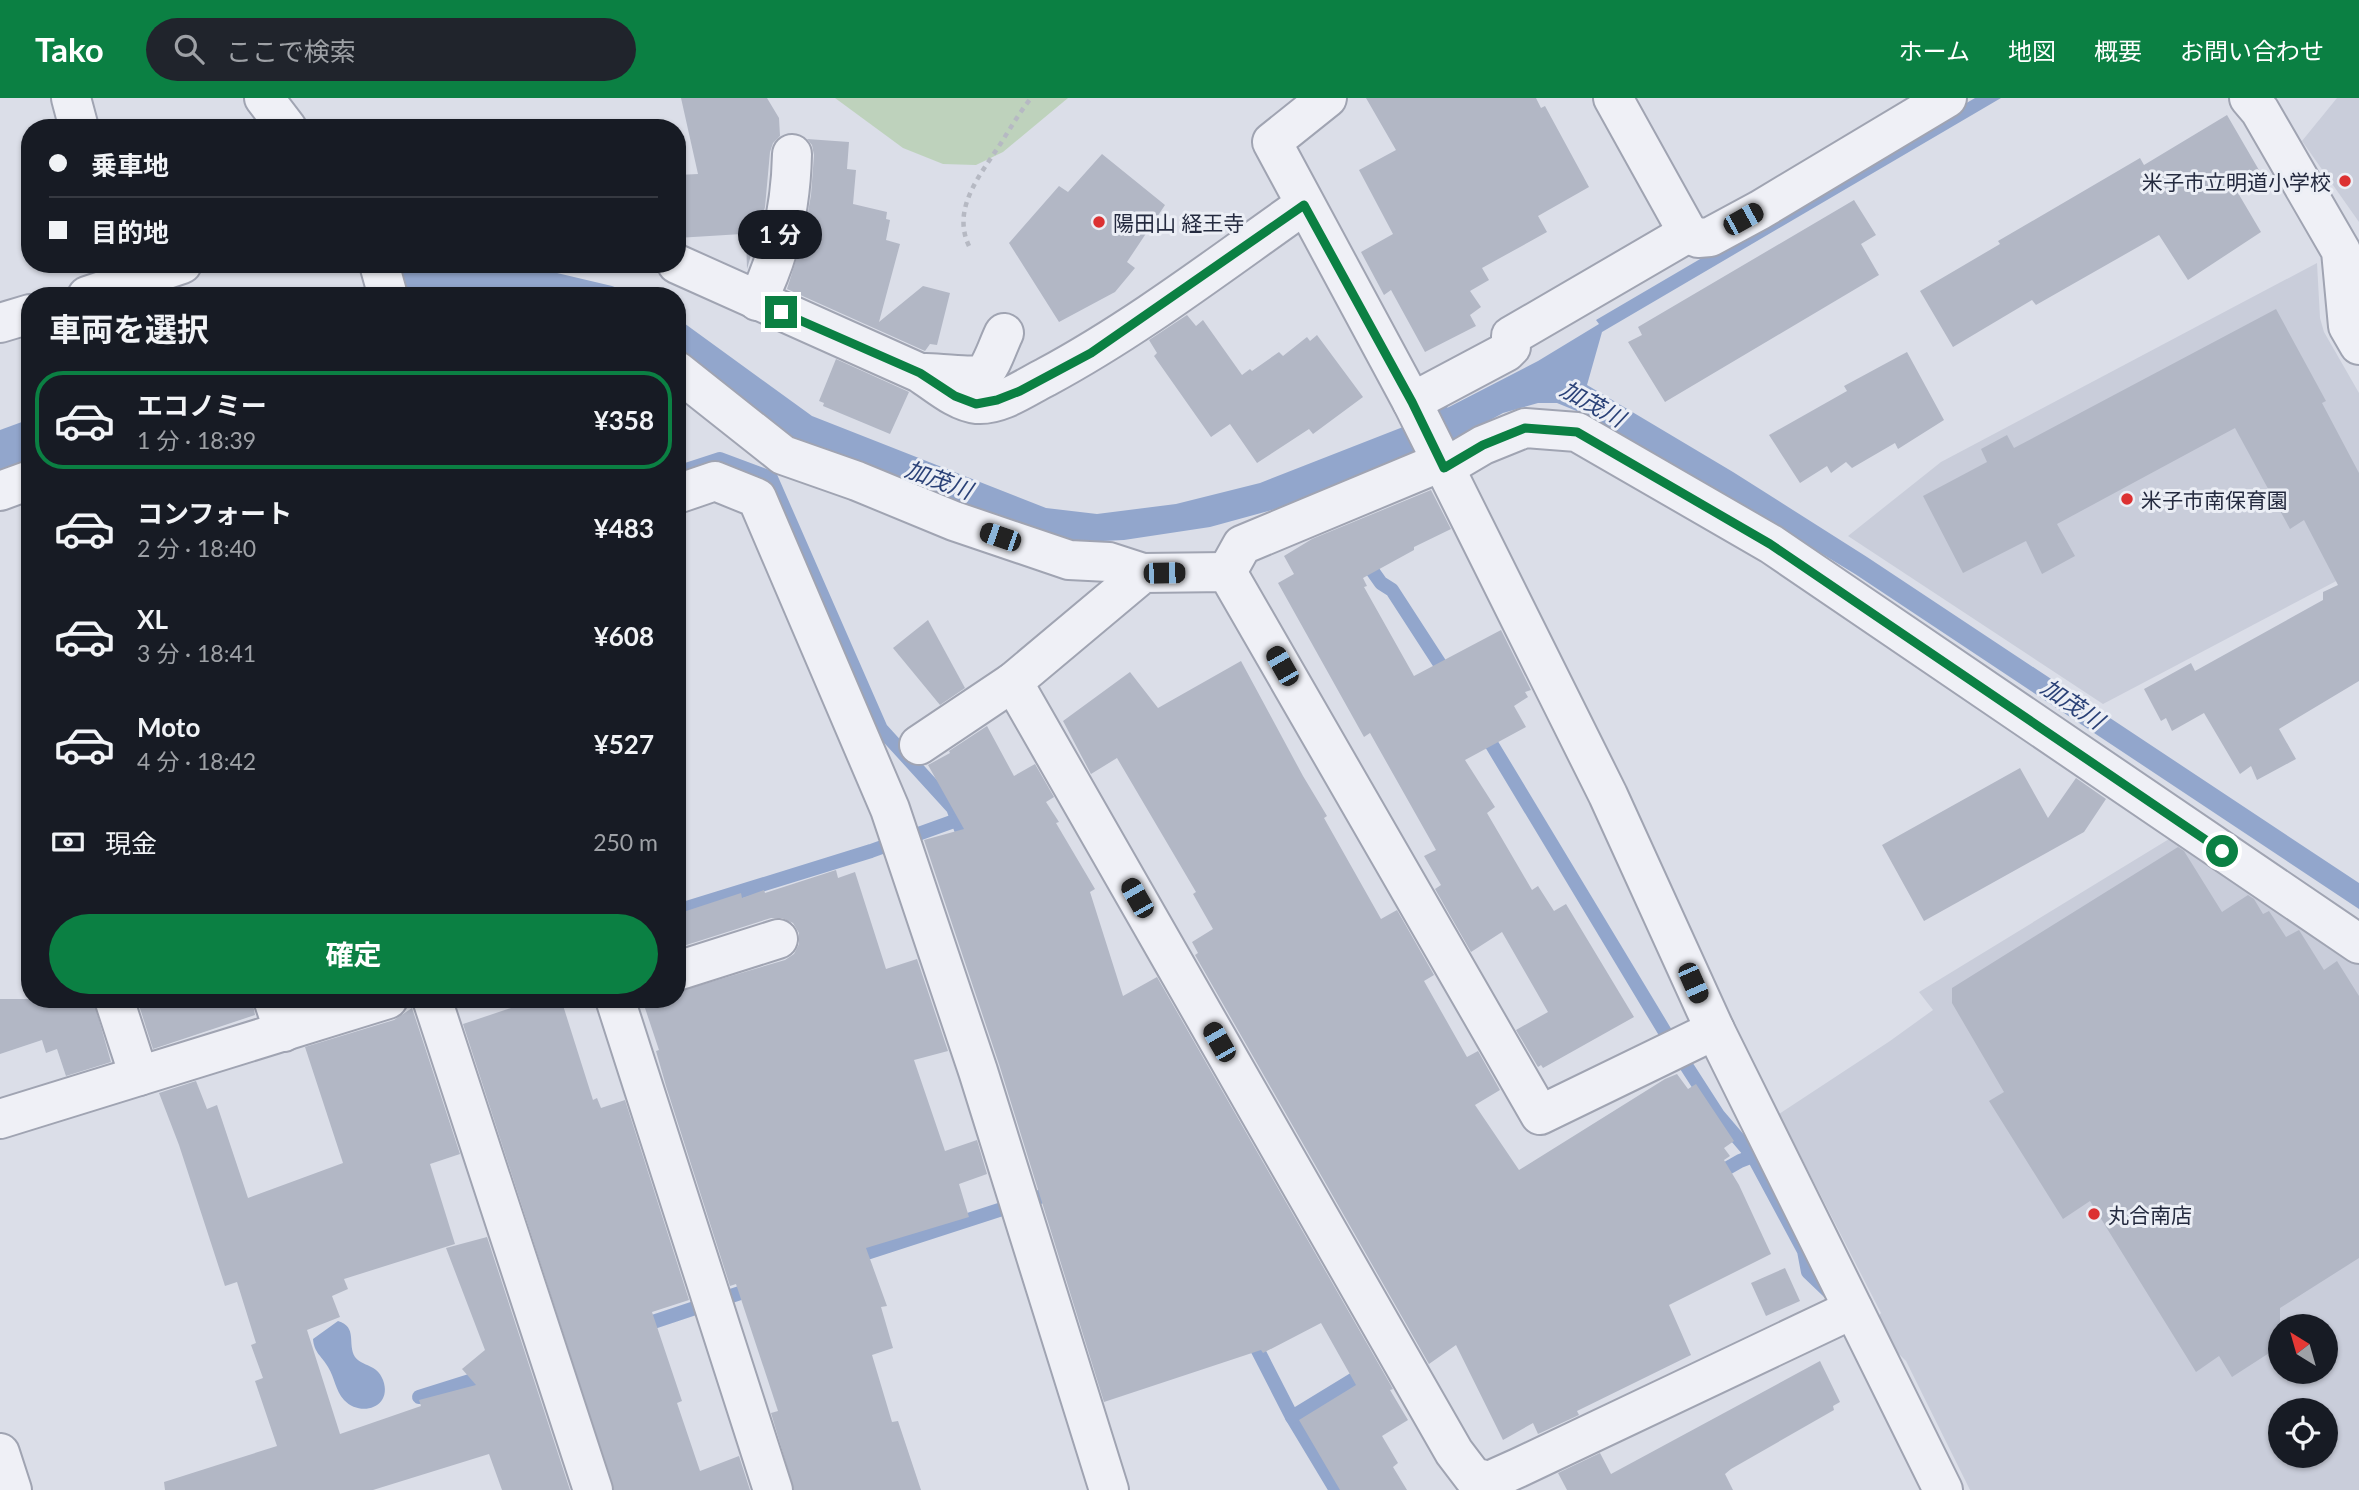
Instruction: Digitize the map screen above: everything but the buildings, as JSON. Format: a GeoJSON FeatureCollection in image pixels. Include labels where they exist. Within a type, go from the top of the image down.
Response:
{"type":"FeatureCollection","features":[{"type":"Feature","properties":{"kind":"street"},"geometry":{"type":"LineString","coordinates":[[71,98],[77,119]]}},
{"type":"Feature","properties":{"kind":"street"},"geometry":{"type":"LineString","coordinates":[[264,98],[280,119]]}},
{"type":"Feature","properties":{"kind":"street"},"geometry":{"type":"LineString","coordinates":[[1327,98],[1272,142],[1412,402],[1608,795],[1715,1030],[1943,1490]]}},
{"type":"Feature","properties":{"kind":"street"},"geometry":{"type":"LineString","coordinates":[[1613,98],[1688,233],[1698,238],[1710,237],[1760,210],[1947,98]]}},
{"type":"Feature","properties":{"kind":"street"},"geometry":{"type":"LineString","coordinates":[[2249,98],[2260,111],[2341,251],[2348,326],[2359,345]]}},
{"type":"Feature","properties":{"kind":"street"},"geometry":{"type":"LineString","coordinates":[[757,301],[771,270],[787,215],[792,154]]}},
{"type":"Feature","properties":{"kind":"street"},"geometry":{"type":"LineString","coordinates":[[686,268],[920,373],[955,396],[976,404],[997,400],[1020,391],[1091,353],[1304,205]]}},
{"type":"Feature","properties":{"kind":"street"},"geometry":{"type":"LineString","coordinates":[[1412,402],[1506,352],[1511,347],[1511,336],[1688,233]]}},
{"type":"Feature","properties":{"kind":"street"},"geometry":{"type":"LineString","coordinates":[[103,287],[127,273]]}},
{"type":"Feature","properties":{"kind":"street"},"geometry":{"type":"LineString","coordinates":[[0,323],[21,317]]}},
{"type":"Feature","properties":{"kind":"street"},"geometry":{"type":"LineString","coordinates":[[920,373],[950,373],[976,377],[984,373],[1004,333]]}},
{"type":"Feature","properties":{"kind":"street"},"geometry":{"type":"LineString","coordinates":[[686,378],[783,455],[857,481],[954,521],[1069,561],[1109,562],[1143,573],[1227,572]]}},
{"type":"Feature","properties":{"kind":"street"},"geometry":{"type":"LineString","coordinates":[[1227,572],[1242,545],[1443,465],[1525,428],[1577,432],[1770,544],[2359,944]]}},
{"type":"Feature","properties":{"kind":"street"},"geometry":{"type":"LineString","coordinates":[[686,491],[715,481],[757,498],[890,809],[978,1071],[1109,1490]]}},
{"type":"Feature","properties":{"kind":"street"},"geometry":{"type":"LineString","coordinates":[[0,491],[21,483]]}},
{"type":"Feature","properties":{"kind":"street"},"geometry":{"type":"LineString","coordinates":[[1227,572],[1540,1115],[1715,1030]]}},
{"type":"Feature","properties":{"kind":"street"},"geometry":{"type":"LineString","coordinates":[[919,745],[1013,682],[1143,573]]}},
{"type":"Feature","properties":{"kind":"street"},"geometry":{"type":"LineString","coordinates":[[1013,682],[1454,1452],[1473,1477],[1492,1485],[1853,1309]]}},
{"type":"Feature","properties":{"kind":"street"},"geometry":{"type":"LineString","coordinates":[[686,968],[778,939]]}},
{"type":"Feature","properties":{"kind":"street"},"geometry":{"type":"LineString","coordinates":[[117,1008],[139,1076]]}},
{"type":"Feature","properties":{"kind":"street"},"geometry":{"type":"LineString","coordinates":[[0,1119],[139,1076],[279,1015],[327,1008]]}},
{"type":"Feature","properties":{"kind":"street"},"geometry":{"type":"LineString","coordinates":[[435,1008],[593,1490]]}},
{"type":"Feature","properties":{"kind":"street"},"geometry":{"type":"LineString","coordinates":[[618,1008],[773,1490]]}},
{"type":"Feature","properties":{"kind":"street"},"geometry":{"type":"LineString","coordinates":[[0,1453],[12,1490]]}},
{"type":"Feature","properties":{"kind":"path"},"geometry":{"type":"LineString","coordinates":[[969,246],[962,226],[963,213],[971,191],[979,173],[1031,98]]}},
{"type":"Feature","properties":{"kind":"shaded area","name":"米子市立明道小学校"},"geometry":{"type":"Polygon","coordinates":[[[2337,98],[2359,98],[2359,222],[2302,141],[2337,98]]]}},
{"type":"Feature","properties":{"kind":"shaded area","name":"米子市南保育園"},"geometry":{"type":"Polygon","coordinates":[[[2317,263],[2320,318],[2324,332],[2359,393],[2359,569],[2103,704],[1848,536],[1941,462],[2317,263]]]}},
{"type":"Feature","properties":{"kind":"shaded area","name":"丸合南店"},"geometry":{"type":"Polygon","coordinates":[[[2174,836],[2359,960],[2359,1490],[1970,1490],[1906,1361],[1895,1350],[1878,1317],[1881,1313],[1779,1114],[1933,1010],[1919,992],[2174,836]]]}},
{"type":"Feature","properties":{"kind":"green space"},"geometry":{"type":"Polygon","coordinates":[[[835,98],[1068,98],[1003,152],[976,165],[943,164],[903,148],[835,98]]]}},
{"type":"Feature","properties":{"kind":"water","name":"加茂川"},"geometry":{"type":"Polygon","coordinates":[[[1975,98],[2001,98],[1602,332],[1587,385],[1733,472],[1867,557],[2359,883],[2359,909],[1855,574],[1719,491],[1579,412],[1557,403],[1538,403],[1503,413],[1454,440],[1290,505],[1210,527],[1124,540],[1083,542],[1027,529],[797,440],[686,357],[686,325],[812,416],[1046,508],[1097,514],[1176,504],[1260,483],[1403,427],[1457,392],[1447,408],[1538,361],[1599,324],[1596,320],[1975,98]]]}},
{"type":"Feature","properties":{"kind":"water"},"geometry":{"type":"Polygon","coordinates":[[[389,273],[557,273],[615,287],[377,287],[389,273]]]}},
{"type":"Feature","properties":{"kind":"water"},"geometry":{"type":"Polygon","coordinates":[[[21,422],[21,469],[0,477],[0,430],[21,422]]]}},
{"type":"Feature","properties":{"kind":"water"},"geometry":{"type":"Polygon","coordinates":[[[338,1321],[348,1327],[355,1357],[374,1368],[383,1380],[384,1397],[374,1407],[359,1408],[344,1400],[315,1348],[313,1339],[338,1321]]]}},
{"type":"Feature","properties":{"kind":"waterway"},"geometry":{"type":"LineString","coordinates":[[686,470],[720,459],[771,478],[881,729],[953,808],[967,845]]}},
{"type":"Feature","properties":{"kind":"waterway"},"geometry":{"type":"LineString","coordinates":[[1364,559],[1381,583],[1392,590],[1449,678]]}},
{"type":"Feature","properties":{"kind":"waterway"},"geometry":{"type":"LineString","coordinates":[[1483,730],[1671,1042],[1718,1115],[1753,1156],[1804,1251],[1808,1272],[1831,1294]]}},
{"type":"Feature","properties":{"kind":"waterway"},"geometry":{"type":"LineString","coordinates":[[686,908],[871,851],[957,820]]}},
{"type":"Feature","properties":{"kind":"waterway"},"geometry":{"type":"LineString","coordinates":[[1712,1177],[1753,1156]]}},
{"type":"Feature","properties":{"kind":"waterway"},"geometry":{"type":"LineString","coordinates":[[851,1258],[1058,1191]]}},
{"type":"Feature","properties":{"kind":"waterway"},"geometry":{"type":"LineString","coordinates":[[638,1327],[755,1288]]}},
{"type":"Feature","properties":{"kind":"waterway"},"geometry":{"type":"LineString","coordinates":[[1250,1335],[1292,1417],[1336,1490]]}},
{"type":"Feature","properties":{"kind":"waterway"},"geometry":{"type":"LineString","coordinates":[[1292,1417],[1369,1370]]}},
{"type":"Feature","properties":{"kind":"waterway"},"geometry":{"type":"LineString","coordinates":[[419,1397],[489,1375]]}},
{"type":"Feature","properties":{"kind":"place","name":"米子市立明道小学校"},"geometry":{"type":"Point","coordinates":[2345,181]}},
{"type":"Feature","properties":{"kind":"place","name":"陽田山 経王寺"},"geometry":{"type":"Point","coordinates":[1099,222]}},
{"type":"Feature","properties":{"kind":"place","name":"米子市南保育園"},"geometry":{"type":"Point","coordinates":[2127,499]}},
{"type":"Feature","properties":{"kind":"place","name":"丸合南店"},"geometry":{"type":"Point","coordinates":[2094,1214]}},
{"type":"Feature","properties":{"kind":"route"},"geometry":{"type":"LineString","coordinates":[[781,312],[920,373],[955,396],[976,404],[997,400],[1020,391],[1091,353],[1304,205],[1412,402],[1444,468],[1483,445],[1525,428],[1577,432],[1770,544],[2222,851]]}}]}
